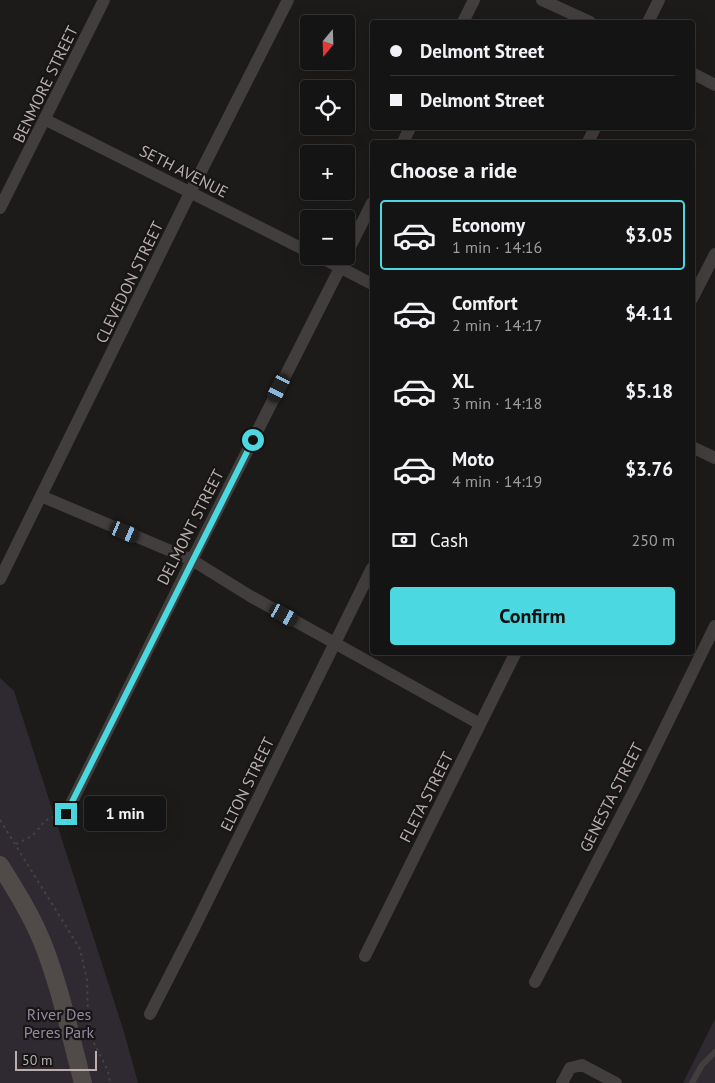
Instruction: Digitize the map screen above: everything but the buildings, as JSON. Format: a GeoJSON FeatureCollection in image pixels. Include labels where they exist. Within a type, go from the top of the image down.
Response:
{"type":"FeatureCollection","features":[{"type":"Feature","properties":{"kind":"main road"},"geometry":{"type":"LineString","coordinates":[[0,865],[25,906],[42,940],[55,979],[83,1083]]}},
{"type":"Feature","properties":{"kind":"street","name":"BENMORE STREET"},"geometry":{"type":"LineString","coordinates":[[0,208],[46,120],[104,0]]}},
{"type":"Feature","properties":{"kind":"street","name":"CLEVEDON STREET"},"geometry":{"type":"LineString","coordinates":[[0,579],[190,193],[288,0]]}},
{"type":"Feature","properties":{"kind":"street"},"geometry":{"type":"LineString","coordinates":[[464,20],[474,0]]}},
{"type":"Feature","properties":{"kind":"street"},"geometry":{"type":"LineString","coordinates":[[542,0],[586,20]]}},
{"type":"Feature","properties":{"kind":"street"},"geometry":{"type":"LineString","coordinates":[[649,20],[659,0]]}},
{"type":"Feature","properties":{"kind":"street"},"geometry":{"type":"LineString","coordinates":[[695,75],[715,85]]}},
{"type":"Feature","properties":{"kind":"street","name":"SETH AVENUE"},"geometry":{"type":"LineString","coordinates":[[46,120],[300,248]]}},
{"type":"Feature","properties":{"kind":"street","name":"DELMONT STREET"},"geometry":{"type":"LineString","coordinates":[[355,237],[370,206]]}},
{"type":"Feature","properties":{"kind":"street"},"geometry":{"type":"LineString","coordinates":[[695,293],[715,254]]}},
{"type":"Feature","properties":{"kind":"street","name":"DELMONT STREET"},"geometry":{"type":"LineString","coordinates":[[66,814],[341,265]]}},
{"type":"Feature","properties":{"kind":"street"},"geometry":{"type":"LineString","coordinates":[[350,265],[370,282]]}},
{"type":"Feature","properties":{"kind":"street"},"geometry":{"type":"LineString","coordinates":[[695,448],[715,458]]}},
{"type":"Feature","properties":{"kind":"street"},"geometry":{"type":"LineString","coordinates":[[42,496],[192,560],[250,596],[480,724]]}},
{"type":"Feature","properties":{"kind":"street","name":"ELTON STREET"},"geometry":{"type":"LineString","coordinates":[[150,1014],[370,572]]}},
{"type":"Feature","properties":{"kind":"street","name":"GENESTA STREET"},"geometry":{"type":"LineString","coordinates":[[534,982],[636,785],[715,626]]}},
{"type":"Feature","properties":{"kind":"street","name":"FLETA STREET"},"geometry":{"type":"LineString","coordinates":[[365,956],[514,655]]}},
{"type":"Feature","properties":{"kind":"street"},"geometry":{"type":"LineString","coordinates":[[562,1083],[570,1068],[582,1065],[616,1083]]}},
{"type":"Feature","properties":{"kind":"lane"},"geometry":{"type":"LineString","coordinates":[[692,1083],[702,1065],[715,1052]]}},
{"type":"Feature","properties":{"kind":"path"},"geometry":{"type":"LineString","coordinates":[[16,845],[35,833],[46,820],[66,814]]}},
{"type":"Feature","properties":{"kind":"path"},"geometry":{"type":"LineString","coordinates":[[0,820],[80,950],[87,980],[88,1018],[92,1039],[108,1071],[110,1083]]}},
{"type":"Feature","properties":{"kind":"green space","name":"River Des Peres Park"},"geometry":{"type":"Polygon","coordinates":[[[0,678],[14,691],[124,1032],[138,1083],[0,1083],[0,678]]]}},
{"type":"Feature","properties":{"kind":"green space"},"geometry":{"type":"Polygon","coordinates":[[[715,1019],[715,1083],[683,1083],[715,1019]]]}},
{"type":"Feature","properties":{"kind":"route"},"geometry":{"type":"LineString","coordinates":[[66,814],[253,440]]}}]}
